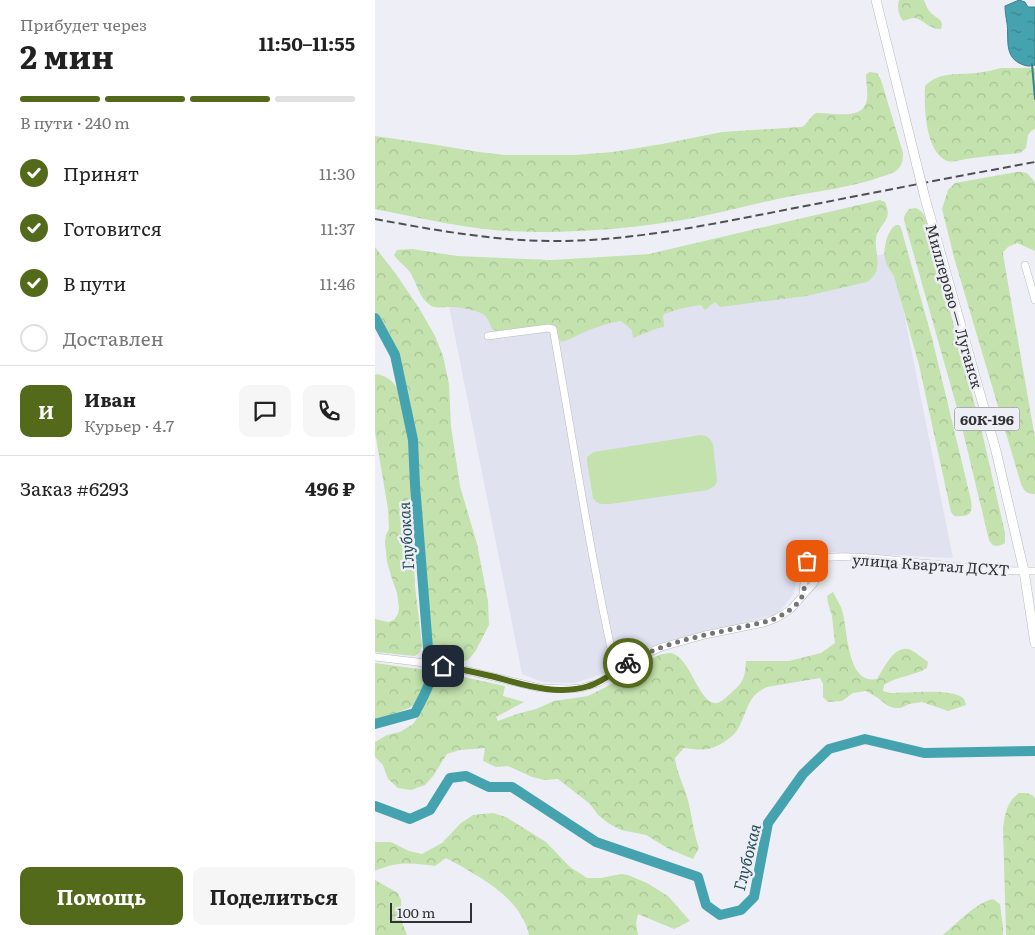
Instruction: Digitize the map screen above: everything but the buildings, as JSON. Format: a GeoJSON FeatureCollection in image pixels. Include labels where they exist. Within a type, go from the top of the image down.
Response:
{"type":"FeatureCollection","features":[{"type":"Feature","properties":{"kind":"main road","name":"Миллерово — Луганск"},"geometry":{"type":"LineString","coordinates":[[876,0],[925,198],[996,451],[1024,571],[1035,643]]}},
{"type":"Feature","properties":{"kind":"street"},"geometry":{"type":"LineString","coordinates":[[1025,265],[1035,300]]}},
{"type":"Feature","properties":{"kind":"street"},"geometry":{"type":"LineString","coordinates":[[488,336],[548,328],[553,329],[555,334],[585,514],[616,671]]}},
{"type":"Feature","properties":{"kind":"street","name":"улица Квартал ДСХТ"},"geometry":{"type":"LineString","coordinates":[[816,559],[859,558],[1035,571]]}},
{"type":"Feature","properties":{"kind":"street"},"geometry":{"type":"LineString","coordinates":[[375,657],[423,662],[480,673],[535,688],[581,688],[598,683],[636,658],[662,647],[772,620],[786,613],[812,587],[817,580],[816,559],[803,564],[803,595]]}},
{"type":"Feature","properties":{"kind":"shaded area"},"geometry":{"type":"Polygon","coordinates":[[[892,253],[953,558],[823,552],[800,558],[794,593],[778,614],[611,657],[613,666],[607,673],[574,683],[542,682],[522,674],[444,281],[619,294],[892,253]]]}},
{"type":"Feature","properties":{"kind":"green space"},"geometry":{"type":"Polygon","coordinates":[[[899,0],[924,0],[929,11],[941,21],[941,29],[934,28],[915,18],[903,21],[898,10],[899,0]]]}},
{"type":"Feature","properties":{"kind":"green space"},"geometry":{"type":"Polygon","coordinates":[[[1001,68],[1035,68],[1035,129],[1028,135],[1026,148],[1020,153],[979,157],[954,162],[947,161],[940,156],[930,139],[927,128],[925,86],[943,76],[977,73],[1001,68]]]}},
{"type":"Feature","properties":{"kind":"green space"},"geometry":{"type":"Polygon","coordinates":[[[869,72],[877,73],[881,80],[903,153],[901,165],[896,171],[875,179],[683,220],[589,231],[541,232],[494,230],[449,224],[375,209],[375,136],[505,155],[574,155],[613,152],[722,132],[801,127],[816,113],[854,113],[860,111],[865,106],[867,99],[866,75],[869,72]]]}},
{"type":"Feature","properties":{"kind":"green space"},"geometry":{"type":"Polygon","coordinates":[[[1017,172],[1026,173],[1035,182],[1035,251],[1017,243],[1008,247],[1003,252],[1035,438],[1035,494],[1026,492],[1021,484],[955,261],[942,209],[948,190],[955,183],[1017,172]]]}},
{"type":"Feature","properties":{"kind":"green space"},"geometry":{"type":"Polygon","coordinates":[[[880,200],[885,202],[888,214],[877,233],[876,273],[867,282],[806,296],[720,307],[715,302],[705,310],[701,305],[682,308],[663,315],[664,327],[633,338],[632,330],[621,321],[598,327],[561,342],[556,327],[496,331],[492,329],[489,321],[481,313],[468,309],[429,305],[422,297],[410,272],[394,255],[397,250],[412,249],[457,256],[551,260],[649,254],[880,200]]]}},
{"type":"Feature","properties":{"kind":"green space"},"geometry":{"type":"Polygon","coordinates":[[[915,208],[922,212],[926,220],[982,432],[1005,533],[1005,543],[998,546],[994,546],[989,540],[959,415],[904,220],[909,209],[915,208]]]}},
{"type":"Feature","properties":{"kind":"green space"},"geometry":{"type":"Polygon","coordinates":[[[899,225],[901,228],[932,338],[971,500],[969,514],[963,516],[954,516],[951,512],[919,365],[894,276],[885,258],[887,238],[891,229],[899,225]]]}},
{"type":"Feature","properties":{"kind":"green space"},"geometry":{"type":"Polygon","coordinates":[[[375,247],[419,308],[435,336],[443,356],[449,384],[451,427],[460,486],[477,544],[488,601],[489,625],[475,652],[468,660],[461,662],[437,658],[430,639],[417,445],[398,352],[375,312],[375,247]]]}},
{"type":"Feature","properties":{"kind":"green space"},"geometry":{"type":"Polygon","coordinates":[[[378,374],[389,379],[397,388],[409,439],[415,586],[422,645],[419,653],[415,656],[375,652],[375,619],[388,622],[394,620],[399,608],[397,593],[387,562],[385,542],[389,529],[388,509],[375,432],[375,375],[378,374]]]}},
{"type":"Feature","properties":{"kind":"green space"},"geometry":{"type":"Polygon","coordinates":[[[701,435],[709,438],[713,444],[717,480],[715,485],[708,490],[610,504],[600,504],[593,498],[587,457],[594,452],[701,435]]]}},
{"type":"Feature","properties":{"kind":"green space"},"geometry":{"type":"Polygon","coordinates":[[[833,592],[842,610],[850,654],[859,673],[867,678],[877,679],[895,653],[905,649],[911,650],[928,662],[927,668],[889,682],[884,685],[883,691],[890,693],[949,693],[963,698],[966,705],[948,711],[922,702],[894,708],[866,691],[853,693],[842,701],[828,702],[823,697],[823,684],[820,678],[767,687],[755,695],[737,730],[727,740],[709,749],[684,748],[675,758],[689,803],[699,848],[693,859],[669,849],[646,835],[621,830],[608,823],[598,815],[590,804],[558,779],[545,780],[532,777],[508,766],[496,767],[483,761],[485,748],[460,750],[447,754],[425,785],[411,790],[398,788],[388,779],[383,765],[375,757],[375,742],[387,735],[400,732],[413,724],[422,711],[434,677],[445,673],[505,686],[503,696],[524,702],[496,717],[498,721],[554,701],[588,696],[659,655],[671,653],[678,656],[684,663],[705,697],[711,702],[717,703],[741,683],[746,661],[789,661],[821,653],[835,643],[832,616],[827,596],[833,592]]]}},
{"type":"Feature","properties":{"kind":"green space"},"geometry":{"type":"Polygon","coordinates":[[[375,663],[426,670],[428,677],[416,703],[409,708],[375,721],[375,663]]]}},
{"type":"Feature","properties":{"kind":"green space"},"geometry":{"type":"Polygon","coordinates":[[[1019,793],[1031,794],[1035,799],[1035,935],[1006,935],[1003,828],[1009,804],[1019,793]]]}},
{"type":"Feature","properties":{"kind":"green space"},"geometry":{"type":"Polygon","coordinates":[[[493,813],[506,817],[546,842],[570,867],[587,878],[601,878],[621,874],[647,883],[668,896],[690,921],[674,929],[638,914],[636,923],[638,935],[529,935],[517,909],[507,898],[484,880],[446,858],[435,866],[405,864],[375,871],[375,842],[391,842],[409,851],[422,854],[442,843],[461,823],[473,815],[493,813]]]}},
{"type":"Feature","properties":{"kind":"green space"},"geometry":{"type":"Polygon","coordinates":[[[375,880],[398,893],[401,900],[402,922],[407,935],[375,935],[375,880]]]}},
{"type":"Feature","properties":{"kind":"green space"},"geometry":{"type":"Polygon","coordinates":[[[993,899],[1000,904],[1003,935],[943,935],[980,904],[993,899]]]}},
{"type":"Feature","properties":{"kind":"water"},"geometry":{"type":"Polygon","coordinates":[[[1019,0],[1025,2],[1028,7],[1035,7],[1035,65],[1033,66],[1027,66],[1014,60],[1009,51],[1005,6],[1019,0]]]}},
{"type":"Feature","properties":{"kind":"waterway"},"geometry":{"type":"LineString","coordinates":[[1032,64],[1035,99]]}},
{"type":"Feature","properties":{"kind":"waterway","name":"Глубокая"},"geometry":{"type":"LineString","coordinates":[[375,318],[395,355],[413,440],[428,648],[432,666],[430,682],[415,713],[375,724]]}},
{"type":"Feature","properties":{"kind":"waterway","name":"Глубокая"},"geometry":{"type":"LineString","coordinates":[[375,806],[410,819],[430,810],[450,778],[466,776],[489,787],[512,787],[596,842],[698,877],[706,905],[720,915],[741,910],[754,897],[768,823],[803,774],[829,749],[865,739],[924,753],[1035,751]]}},
{"type":"Feature","properties":{"kind":"railway"},"geometry":{"type":"LineString","coordinates":[[375,219],[442,231],[532,241],[614,238],[702,226],[1035,162]]}},
{"type":"Feature","properties":{"kind":"way so far"},"geometry":{"type":"LineString","coordinates":[[628,663],[662,647],[772,620],[783,615],[803,595],[803,564],[807,561]]}},
{"type":"Feature","properties":{"kind":"route"},"geometry":{"type":"LineString","coordinates":[[443,666],[535,688],[577,689],[598,683],[628,663]]}}]}
